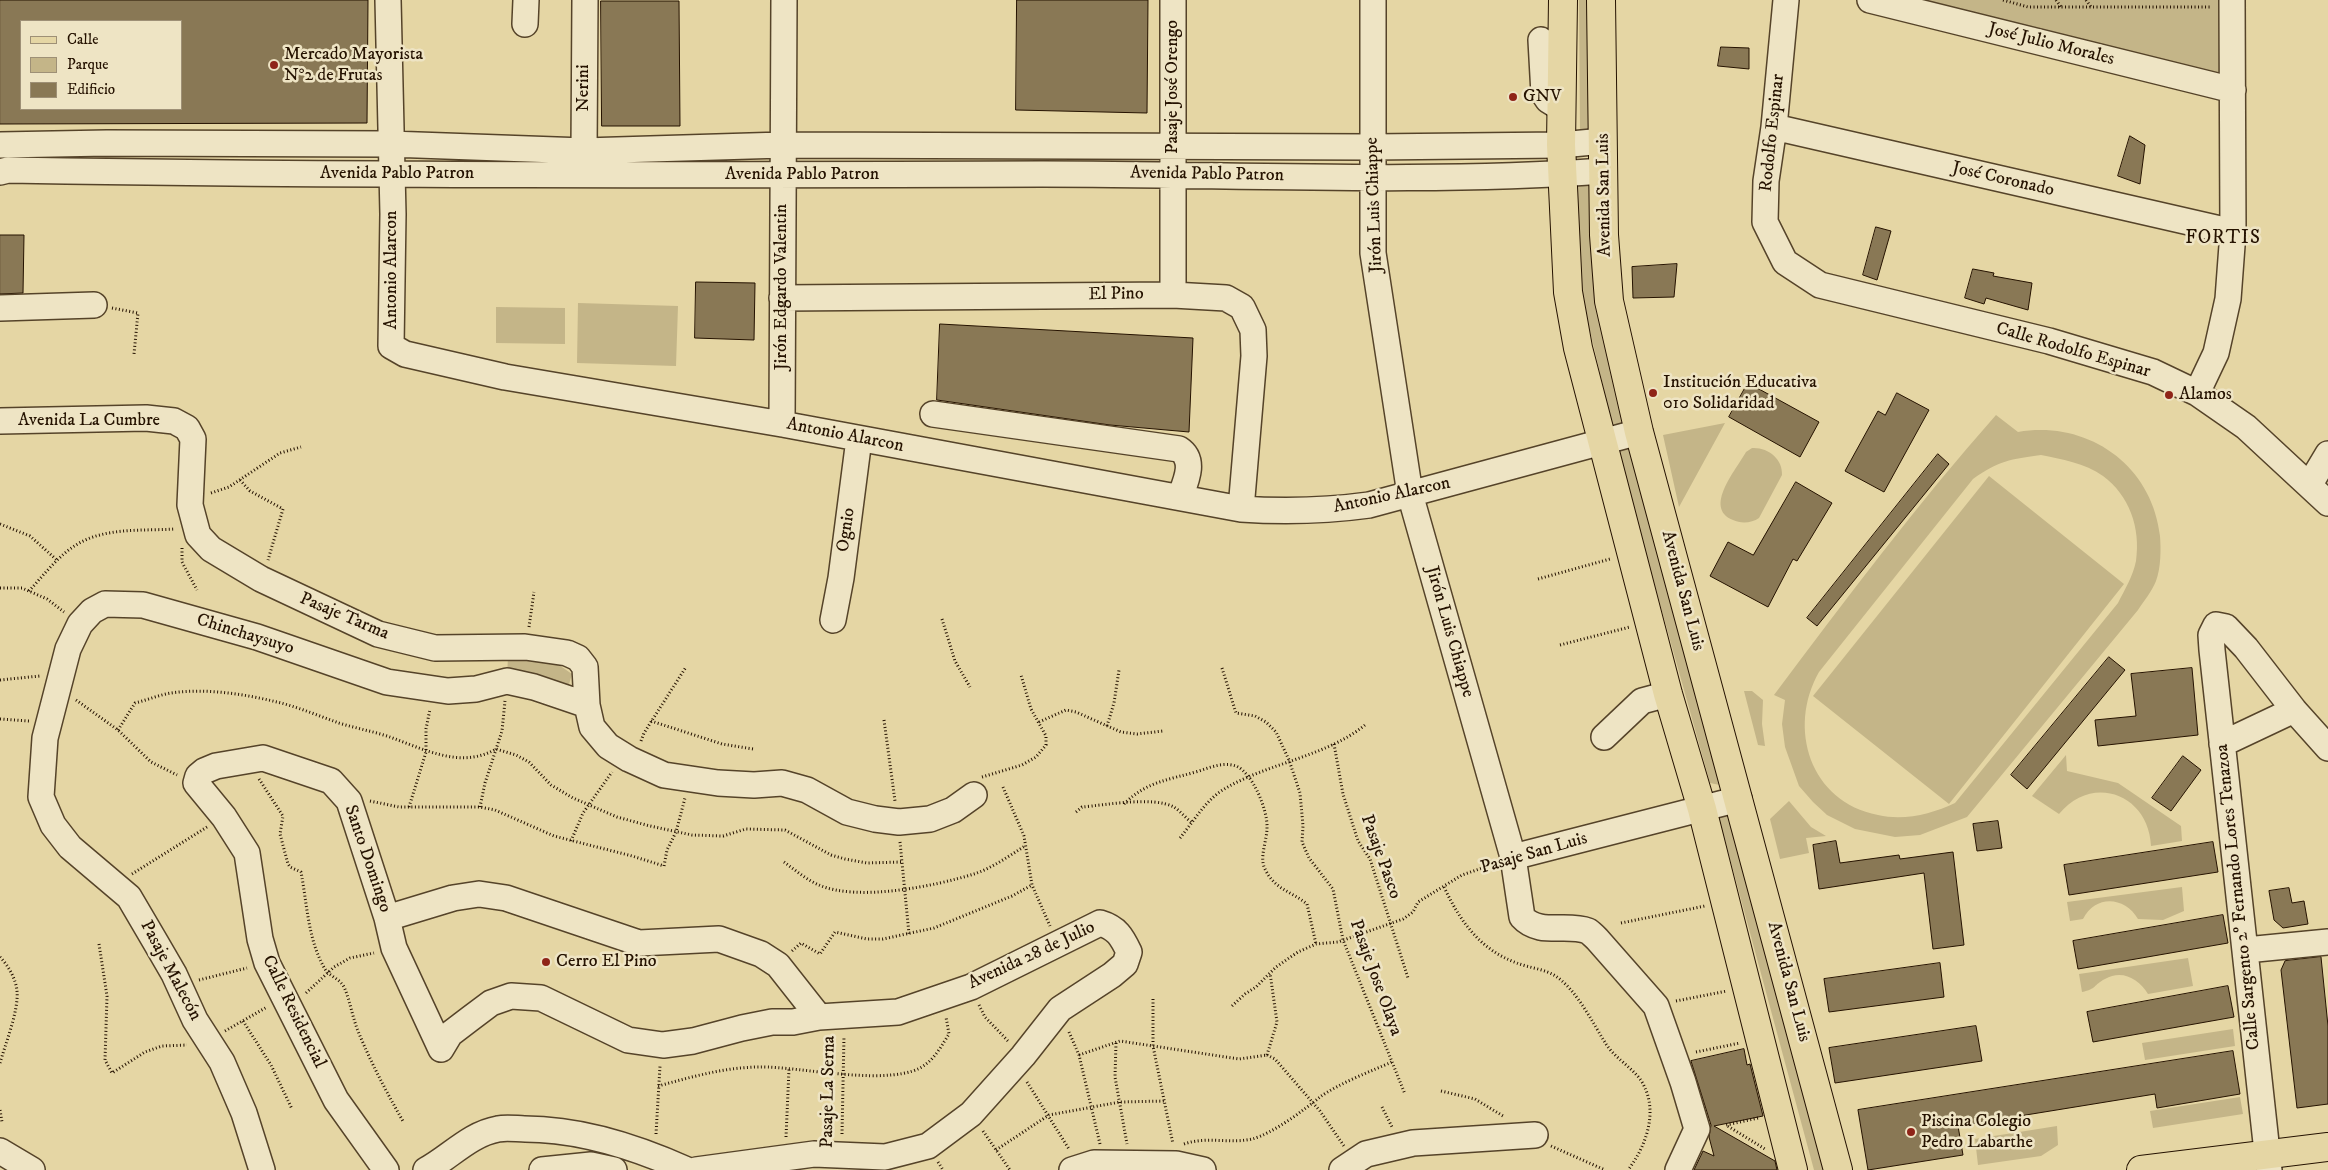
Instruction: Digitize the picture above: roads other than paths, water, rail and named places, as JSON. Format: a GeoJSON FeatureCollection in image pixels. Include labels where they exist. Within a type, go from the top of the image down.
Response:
{"type":"FeatureCollection","features":[{"type":"Feature","properties":{"kind":"main road"},"geometry":{"type":"LineString","coordinates":[[1563,0],[1562,174],[1568,292],[1578,348],[1668,694],[1702,808],[1793,1170]]}},
{"type":"Feature","properties":{"kind":"main road","name":"Avenida San Luis"},"geometry":{"type":"LineString","coordinates":[[1601,0],[1604,235],[1609,301],[1639,432],[1740,799],[1838,1170]]}},
{"type":"Feature","properties":{"kind":"main road"},"geometry":{"type":"LineString","coordinates":[[1571,307],[1609,301]]}},
{"type":"Feature","properties":{"kind":"main road"},"geometry":{"type":"LineString","coordinates":[[1766,1064],[1807,1055]]}},
{"type":"Feature","properties":{"kind":"main road"},"geometry":{"type":"LineString","coordinates":[[2142,1170],[2269,1162],[2328,1147]]}},
{"type":"Feature","properties":{"kind":"street","name":"Antonio Alarcon"},"geometry":{"type":"LineString","coordinates":[[388,0],[392,174],[391,346],[405,354],[505,377],[782,424],[1241,509],[1281,512],[1329,510],[1368,504],[1639,432]]}},
{"type":"Feature","properties":{"kind":"street","name":"Nerini"},"geometry":{"type":"LineString","coordinates":[[585,0],[584,151],[588,175]]}},
{"type":"Feature","properties":{"kind":"street","name":"Jirón Edgardo Valentin"},"geometry":{"type":"LineString","coordinates":[[782,424],[784,0]]}},
{"type":"Feature","properties":{"kind":"street","name":"Pasaje José Orengo"},"geometry":{"type":"LineString","coordinates":[[1172,295],[1173,0]]}},
{"type":"Feature","properties":{"kind":"street","name":"Jirón Luis Chiappe"},"geometry":{"type":"LineString","coordinates":[[1373,0],[1373,253],[1410,494],[1513,857],[1522,917],[1527,923],[1536,927],[1587,931],[1597,938],[1656,1006],[1697,1130],[1678,1170]]}},
{"type":"Feature","properties":{"kind":"street","name":"Rodolfo Espinar"},"geometry":{"type":"LineString","coordinates":[[1785,262],[1765,222],[1766,181],[1774,127],[1786,0]]}},
{"type":"Feature","properties":{"kind":"street","name":"José Julio Morales"},"geometry":{"type":"LineString","coordinates":[[1870,0],[2233,90]]}},
{"type":"Feature","properties":{"kind":"street"},"geometry":{"type":"LineString","coordinates":[[2197,393],[2216,353],[2228,299],[2233,232],[2232,4]]}},
{"type":"Feature","properties":{"kind":"street"},"geometry":{"type":"LineString","coordinates":[[1541,40],[1544,94],[1548,100],[1562,108]]}},
{"type":"Feature","properties":{"kind":"street","name":"José Coronado"},"geometry":{"type":"LineString","coordinates":[[1774,127],[2233,232]]}},
{"type":"Feature","properties":{"kind":"street","name":"Avenida Pablo Patron"},"geometry":{"type":"LineString","coordinates":[[0,145],[107,143],[390,144],[584,151],[783,145],[1477,146],[1530,135],[1561,145],[1603,141]]}},
{"type":"Feature","properties":{"kind":"street"},"geometry":{"type":"LineString","coordinates":[[1087,174],[1092,146]]}},
{"type":"Feature","properties":{"kind":"street"},"geometry":{"type":"LineString","coordinates":[[1471,176],[1477,146]]}},
{"type":"Feature","properties":{"kind":"street","name":"Avenida Pablo Patron"},"geometry":{"type":"LineString","coordinates":[[0,172],[8,170],[588,175],[1173,174],[1372,177],[1562,174],[1604,171]]}},
{"type":"Feature","properties":{"kind":"street","name":"Calle Rodolfo Espinar"},"geometry":{"type":"LineString","coordinates":[[1785,262],[1820,286],[2049,341],[2153,372],[2197,393],[2246,427],[2310,484],[2328,503]]}},
{"type":"Feature","properties":{"kind":"street","name":"El Pino"},"geometry":{"type":"LineString","coordinates":[[782,298],[1172,295],[1226,298],[1242,308],[1253,330],[1254,356],[1241,509]]}},
{"type":"Feature","properties":{"kind":"street"},"geometry":{"type":"LineString","coordinates":[[0,308],[94,304]]}},
{"type":"Feature","properties":{"kind":"street"},"geometry":{"type":"LineString","coordinates":[[933,414],[1179,449],[1186,453],[1189,462],[1187,478],[1180,497]]}},
{"type":"Feature","properties":{"kind":"street","name":"Avenida La Cumbre"},"geometry":{"type":"LineString","coordinates":[[0,421],[146,418],[174,421],[187,428],[193,439],[190,505]]}},
{"type":"Feature","properties":{"kind":"street","name":"Ognio"},"geometry":{"type":"LineString","coordinates":[[833,620],[841,578],[859,439]]}},
{"type":"Feature","properties":{"kind":"street"},"geometry":{"type":"LineString","coordinates":[[2310,484],[2328,454]]}},
{"type":"Feature","properties":{"kind":"street","name":"Pasaje Tarma"},"geometry":{"type":"LineString","coordinates":[[190,505],[198,535],[211,549],[261,579],[378,634],[434,648],[525,647],[567,653],[578,658],[585,667],[588,705]]}},
{"type":"Feature","properties":{"kind":"street","name":"Chinchaysuyo"},"geometry":{"type":"LineString","coordinates":[[41,797],[45,738],[68,649],[80,624],[92,611],[105,604],[143,605],[256,637],[387,682],[448,691],[476,689],[506,681],[534,687],[588,705]]}},
{"type":"Feature","properties":{"kind":"street","name":"Calle Sargento 2º Fernando Lores Tenazoa"},"geometry":{"type":"LineString","coordinates":[[2269,1162],[2212,650],[2211,636],[2216,625],[2226,627],[2246,648],[2294,710]]}},
{"type":"Feature","properties":{"kind":"street"},"geometry":{"type":"LineString","coordinates":[[1604,737],[1642,701],[1668,694]]}},
{"type":"Feature","properties":{"kind":"street"},"geometry":{"type":"LineString","coordinates":[[588,705],[592,727],[608,746],[629,759],[664,775],[689,780],[746,785],[782,784],[806,790],[847,812],[875,820],[898,822],[930,819],[953,810],[974,795]]}},
{"type":"Feature","properties":{"kind":"street"},"geometry":{"type":"LineString","coordinates":[[2222,744],[2294,710],[2328,748]]}},
{"type":"Feature","properties":{"kind":"street","name":"Santo Domingo"},"geometry":{"type":"LineString","coordinates":[[196,783],[198,776],[216,766],[263,758],[331,781],[349,801],[387,918],[394,948],[441,1048]]}},
{"type":"Feature","properties":{"kind":"street","name":"Calle Residencial"},"geometry":{"type":"LineString","coordinates":[[196,783],[224,817],[250,859],[260,939],[266,963],[336,1100],[386,1170]]}},
{"type":"Feature","properties":{"kind":"street","name":"Pasaje Malecón"},"geometry":{"type":"LineString","coordinates":[[41,797],[53,825],[70,848],[128,897],[180,986],[195,1020],[222,1062],[244,1113],[262,1170]]}},
{"type":"Feature","properties":{"kind":"street","name":"Pasaje San Luis"},"geometry":{"type":"LineString","coordinates":[[1513,857],[1740,799]]}},
{"type":"Feature","properties":{"kind":"street"},"geometry":{"type":"LineString","coordinates":[[387,918],[453,898],[479,894],[506,898],[639,943],[719,939],[760,954],[778,965],[819,1017]]}},
{"type":"Feature","properties":{"kind":"street","name":"Avenida 28 de Julio"},"geometry":{"type":"LineString","coordinates":[[441,1048],[450,1034],[491,1002],[511,996],[541,998],[628,1040],[663,1045],[693,1041],[742,1028],[819,1017],[898,1012],[971,986],[1035,954],[1058,946],[1100,923],[1110,926],[1121,935],[1129,952],[1125,964],[1112,975],[1060,1009],[1018,1062],[972,1114],[928,1146],[885,1156],[814,1154],[696,1170]]}},
{"type":"Feature","properties":{"kind":"street"},"geometry":{"type":"LineString","coordinates":[[2246,950],[2328,942]]}},
{"type":"Feature","properties":{"kind":"street"},"geometry":{"type":"LineString","coordinates":[[426,1170],[471,1139],[499,1128],[536,1129],[588,1135],[655,1155],[687,1170]]}},
{"type":"Feature","properties":{"kind":"street"},"geometry":{"type":"LineString","coordinates":[[1348,1166],[1366,1154],[1413,1143],[1534,1135]]}},
{"type":"Feature","properties":{"kind":"street"},"geometry":{"type":"LineString","coordinates":[[0,1151],[32,1170]]}},
{"type":"Feature","properties":{"kind":"street"},"geometry":{"type":"LineString","coordinates":[[1073,1169],[1094,1163],[1131,1164],[1174,1156],[1203,1170]]}},
{"type":"Feature","properties":{"kind":"street"},"geometry":{"type":"LineString","coordinates":[[542,1170],[591,1165],[614,1170]]}},
{"type":"Feature","properties":{"kind":"place","name":"Mercado Mayorista N°2 de Frutas"},"geometry":{"type":"Point","coordinates":[274,65]}},
{"type":"Feature","properties":{"kind":"place","name":"GNV"},"geometry":{"type":"Point","coordinates":[1513,97]}},
{"type":"Feature","properties":{"kind":"place","name":"Institución Educativa 010 Solidaridad"},"geometry":{"type":"Point","coordinates":[1653,393]}},
{"type":"Feature","properties":{"kind":"place","name":"Alamos"},"geometry":{"type":"Point","coordinates":[2169,395]}},
{"type":"Feature","properties":{"kind":"place","name":"Cerro El Pino"},"geometry":{"type":"Point","coordinates":[546,962]}},
{"type":"Feature","properties":{"kind":"place","name":"Piscina Colegio Pedro Labarthe"},"geometry":{"type":"Point","coordinates":[1911,1132]}},
{"type":"Feature","properties":{"kind":"district","name":"FORTIS"},"geometry":{"type":"Point","coordinates":[2223,239]}}]}
